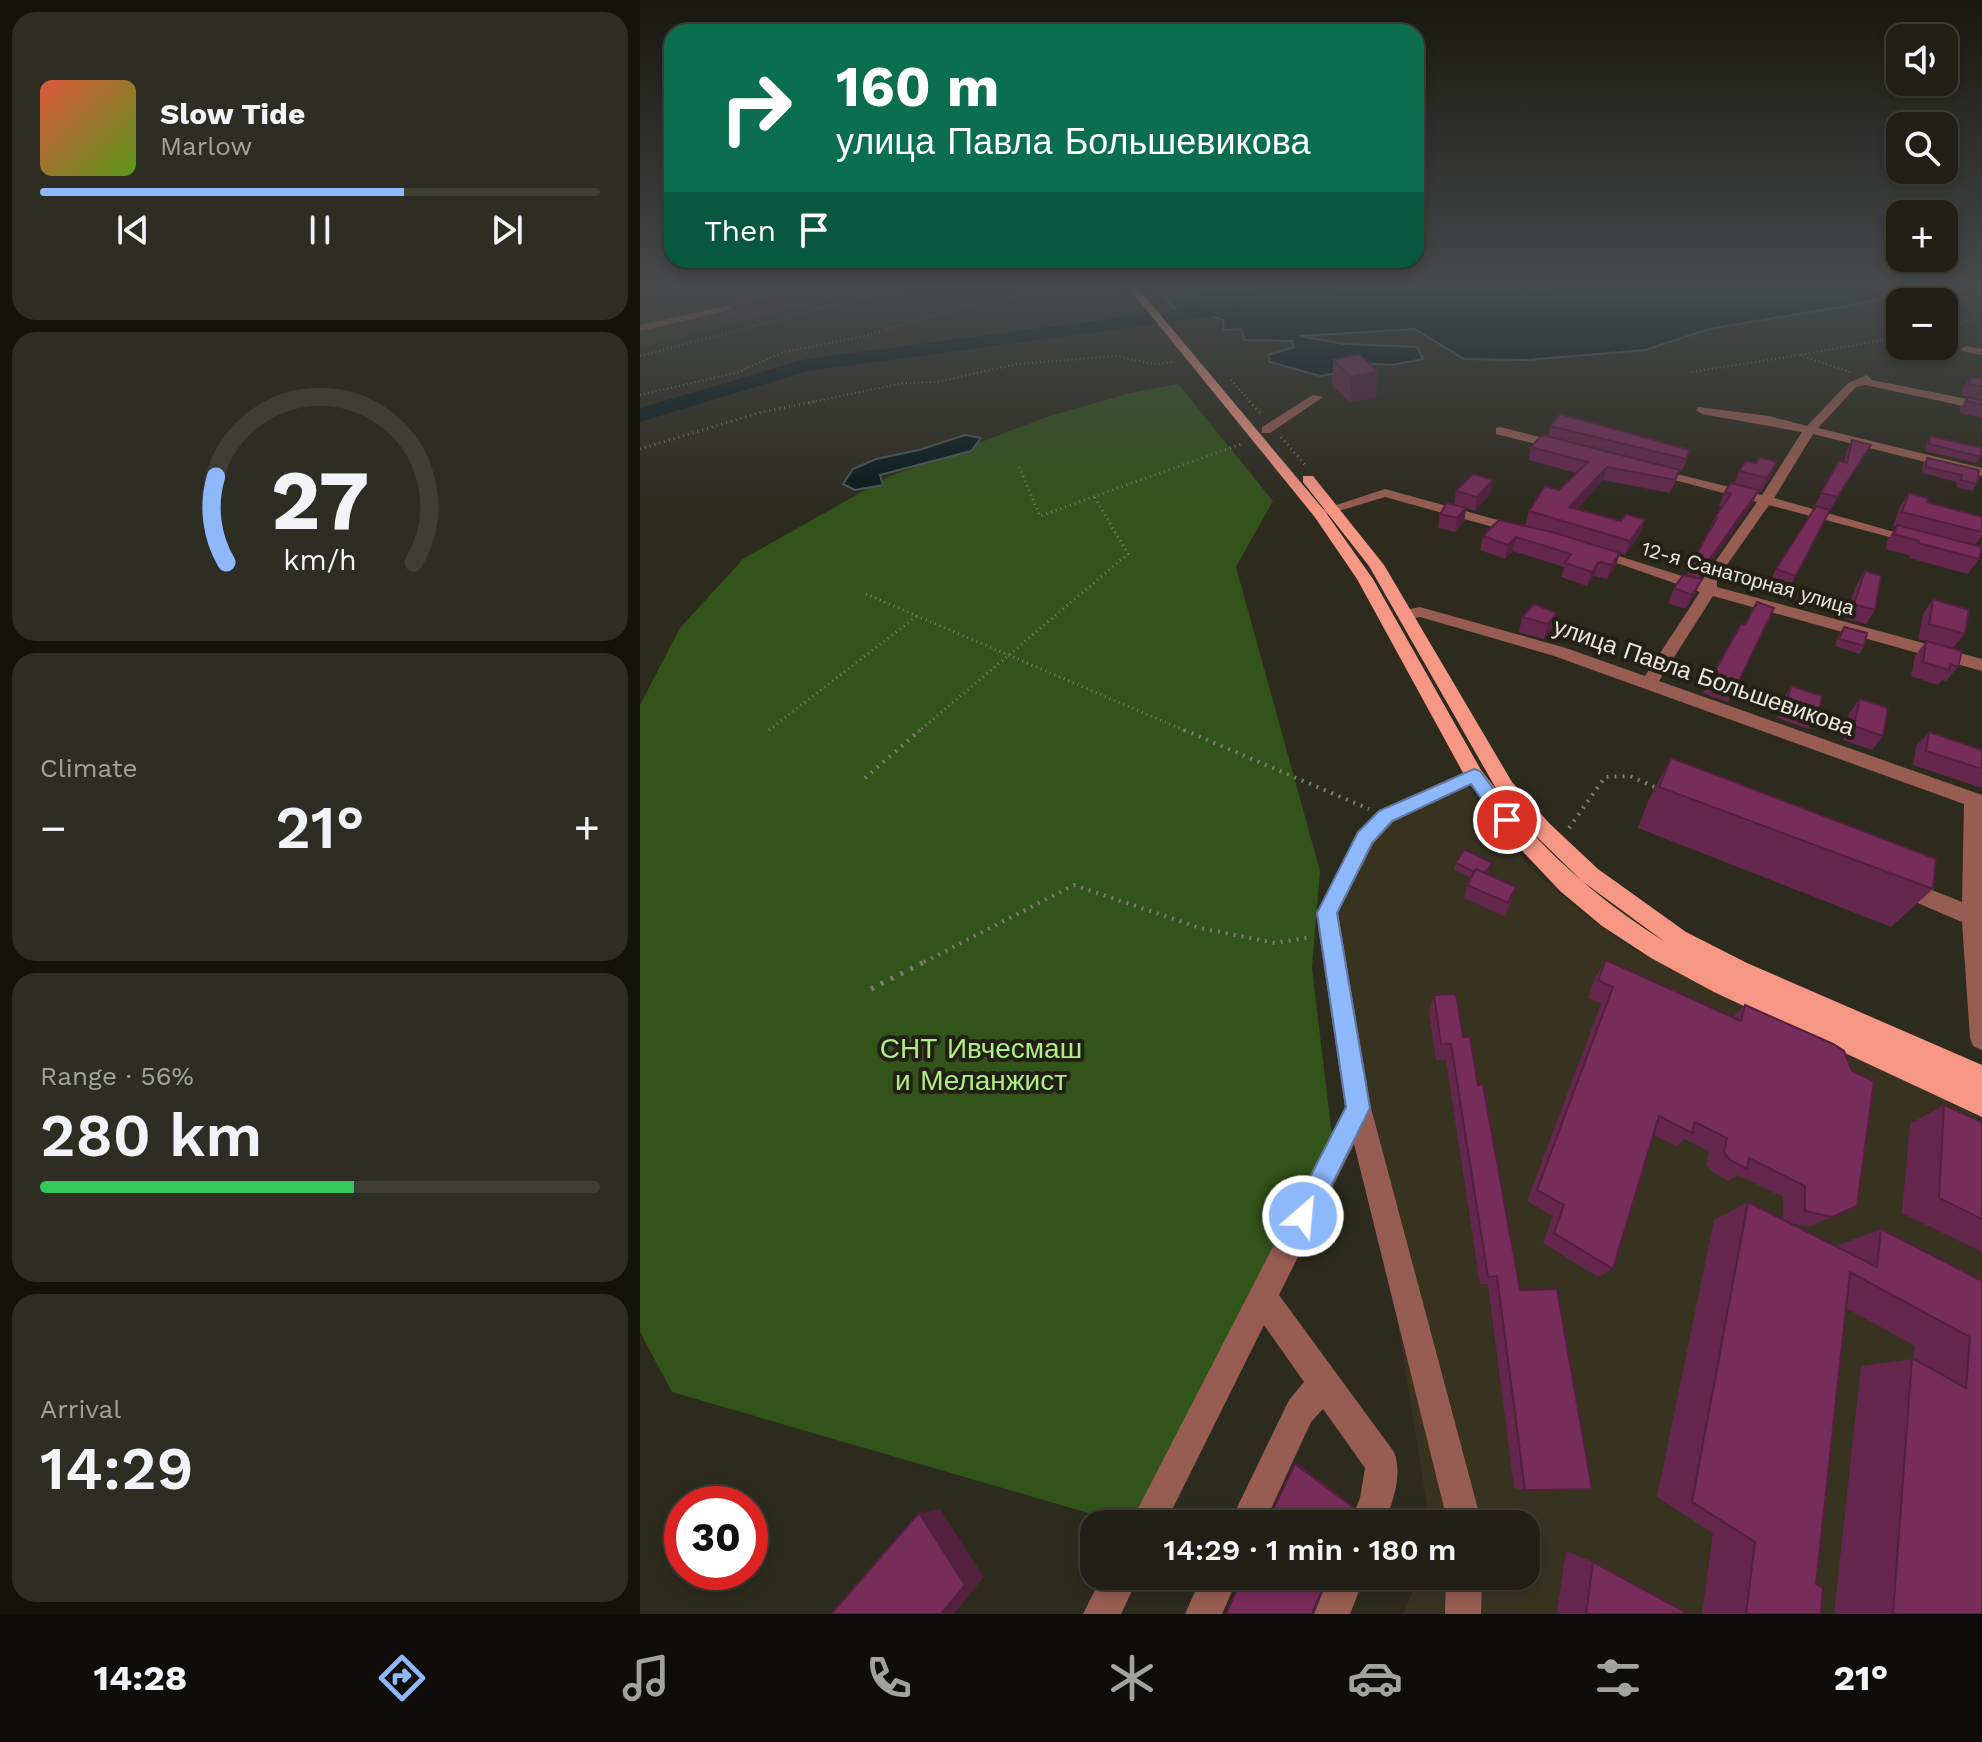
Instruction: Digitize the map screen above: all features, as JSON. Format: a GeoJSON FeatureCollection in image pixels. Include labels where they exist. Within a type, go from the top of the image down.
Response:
{"type":"FeatureCollection","features":[{"type":"Feature","properties":{"kind":"main road"},"geometry":{"type":"LineString","coordinates":[[1201,361],[1326,511],[1376,565],[1505,787],[1543,830],[1590,875],[1678,939],[1726,964],[1982,1078]]}},
{"type":"Feature","properties":{"kind":"main road"},"geometry":{"type":"LineString","coordinates":[[1326,511],[1474,775],[1517,832],[1568,885],[1610,919],[1659,951],[1722,984],[1982,1104]]}},
{"type":"Feature","properties":{"kind":"street"},"geometry":{"type":"LineString","coordinates":[[1648,685],[1709,590],[1709,579],[1767,499],[1808,432],[1852,385],[1866,380],[1982,406]]}},
{"type":"Feature","properties":{"kind":"street"},"geometry":{"type":"LineString","coordinates":[[1262,434],[1317,397]]}},
{"type":"Feature","properties":{"kind":"street"},"geometry":{"type":"LineString","coordinates":[[1702,410],[1769,420],[1808,432],[1982,472]]}},
{"type":"Feature","properties":{"kind":"street"},"geometry":{"type":"LineString","coordinates":[[1500,431],[1576,450]]}},
{"type":"Feature","properties":{"kind":"street"},"geometry":{"type":"LineString","coordinates":[[1637,466],[1925,542]]}},
{"type":"Feature","properties":{"kind":"street"},"geometry":{"type":"LineString","coordinates":[[1326,511],[1385,493],[1540,536]]}},
{"type":"Feature","properties":{"kind":"street","name":"12-я Санаторная улица"},"geometry":{"type":"LineString","coordinates":[[1583,549],[1709,590],[1982,665]]}},
{"type":"Feature","properties":{"kind":"street","name":"улица Павла Большевикова"},"geometry":{"type":"LineString","coordinates":[[1405,615],[1420,612],[1560,652],[1978,801]]}},
{"type":"Feature","properties":{"kind":"street"},"geometry":{"type":"LineString","coordinates":[[1461,1510],[1358,1108],[1327,913],[1365,838],[1386,816],[1474,775]]}},
{"type":"Feature","properties":{"kind":"street"},"geometry":{"type":"LineString","coordinates":[[1978,801],[1973,916],[1982,1038]]}},
{"type":"Feature","properties":{"kind":"street"},"geometry":{"type":"LineString","coordinates":[[1888,881],[1973,916]]}},
{"type":"Feature","properties":{"kind":"street"},"geometry":{"type":"LineString","coordinates":[[1154,1510],[1358,1108]]}},
{"type":"Feature","properties":{"kind":"street"},"geometry":{"type":"LineString","coordinates":[[1262,1297],[1382,1464],[1372,1510]]}},
{"type":"Feature","properties":{"kind":"street"},"geometry":{"type":"LineString","coordinates":[[1253,1510],[1300,1411],[1324,1382]]}},
{"type":"Feature","properties":{"kind":"street"},"geometry":{"type":"LineString","coordinates":[[1101,1614],[1114,1590]]}},
{"type":"Feature","properties":{"kind":"street"},"geometry":{"type":"LineString","coordinates":[[1203,1614],[1214,1590]]}},
{"type":"Feature","properties":{"kind":"street"},"geometry":{"type":"LineString","coordinates":[[1332,1614],[1341,1590]]}},
{"type":"Feature","properties":{"kind":"street"},"geometry":{"type":"LineString","coordinates":[[1463,1614],[1464,1590]]}},
{"type":"Feature","properties":{"kind":"path"},"geometry":{"type":"LineString","coordinates":[[640,395],[739,372],[762,361]]}},
{"type":"Feature","properties":{"kind":"path"},"geometry":{"type":"LineString","coordinates":[[640,449],[758,413],[903,383],[937,382],[1017,364],[1075,361]]}},
{"type":"Feature","properties":{"kind":"path"},"geometry":{"type":"LineString","coordinates":[[1141,361],[1154,364],[1182,361]]}},
{"type":"Feature","properties":{"kind":"path"},"geometry":{"type":"LineString","coordinates":[[1692,372],[1759,361]]}},
{"type":"Feature","properties":{"kind":"path"},"geometry":{"type":"LineString","coordinates":[[1816,361],[1866,380]]}},
{"type":"Feature","properties":{"kind":"path"},"geometry":{"type":"LineString","coordinates":[[1019,467],[1040,516],[1262,434]]}},
{"type":"Feature","properties":{"kind":"path"},"geometry":{"type":"LineString","coordinates":[[865,778],[1006,654],[1128,554],[1094,496]]}},
{"type":"Feature","properties":{"kind":"path"},"geometry":{"type":"LineString","coordinates":[[866,594],[1386,816]]}},
{"type":"Feature","properties":{"kind":"path"},"geometry":{"type":"LineString","coordinates":[[769,730],[917,616]]}},
{"type":"Feature","properties":{"kind":"path"},"geometry":{"type":"LineString","coordinates":[[1562,838],[1605,777],[1630,776],[1661,790]]}},
{"type":"Feature","properties":{"kind":"path"},"geometry":{"type":"LineString","coordinates":[[871,989],[1074,885],[1200,928],[1275,943],[1330,934]]}},
{"type":"Feature","properties":{"kind":"shaded area"},"geometry":{"type":"Polygon","coordinates":[[[1270,361],[1411,361],[1392,365],[1357,363],[1343,372],[1320,376],[1270,361]]]}},
{"type":"Feature","properties":{"kind":"shaded area"},"geometry":{"type":"Polygon","coordinates":[[[965,435],[981,438],[971,451],[880,475],[883,485],[855,490],[843,484],[853,469],[876,459],[919,450],[965,435]]]}},
{"type":"Feature","properties":{"kind":"shaded area"},"geometry":{"type":"Polygon","coordinates":[[[1468,785],[1492,823],[1533,870],[1628,947],[1982,1118],[1982,1614],[1403,1614],[1413,1590],[1540,1590],[1540,1510],[1428,1510],[1332,915],[1387,818],[1468,785]]]}},
{"type":"Feature","properties":{"kind":"green space","name":"СНТ Ивчесмаш и Меланжист"},"geometry":{"type":"Polygon","coordinates":[[[1178,384],[1273,501],[1236,567],[1320,871],[1312,968],[1332,1136],[1139,1510],[1080,1511],[672,1392],[640,1332],[640,705],[680,628],[743,559],[888,477],[1047,417],[1130,393],[1178,384]]]}},
{"type":"Feature","properties":{"kind":"building"},"geometry":{"type":"Polygon","coordinates":[[[1334,361],[1367,361],[1378,371],[1351,377],[1334,361]]]}},
{"type":"Feature","properties":{"kind":"building"},"geometry":{"type":"Polygon","coordinates":[[[1970,377],[1982,378],[1982,387],[1969,384],[1970,377]]]}},
{"type":"Feature","properties":{"kind":"building"},"geometry":{"type":"Polygon","coordinates":[[[1967,397],[1982,400],[1982,405],[1967,401],[1967,397]]]}},
{"type":"Feature","properties":{"kind":"building"},"geometry":{"type":"Polygon","coordinates":[[[1560,414],[1690,450],[1686,459],[1550,426],[1560,414]]]}},
{"type":"Feature","properties":{"kind":"building"},"geometry":{"type":"Polygon","coordinates":[[[1542,435],[1680,470],[1675,480],[1607,467],[1569,507],[1621,521],[1626,514],[1645,520],[1630,541],[1529,511],[1545,486],[1559,490],[1588,462],[1531,447],[1542,435]]]}},
{"type":"Feature","properties":{"kind":"building"},"geometry":{"type":"Polygon","coordinates":[[[1930,436],[1982,448],[1981,457],[1929,444],[1930,436]]]}},
{"type":"Feature","properties":{"kind":"building"},"geometry":{"type":"Polygon","coordinates":[[[1852,440],[1871,445],[1837,497],[1821,493],[1839,461],[1847,463],[1852,440]]]}},
{"type":"Feature","properties":{"kind":"building"},"geometry":{"type":"Polygon","coordinates":[[[1759,457],[1777,462],[1767,478],[1739,471],[1746,461],[1756,463],[1759,457]]]}},
{"type":"Feature","properties":{"kind":"building"},"geometry":{"type":"Polygon","coordinates":[[[1927,458],[1979,470],[1977,484],[1961,480],[1962,475],[1926,467],[1927,458]]]}},
{"type":"Feature","properties":{"kind":"building"},"geometry":{"type":"Polygon","coordinates":[[[1473,474],[1493,480],[1477,497],[1456,491],[1473,474]]]}},
{"type":"Feature","properties":{"kind":"building"},"geometry":{"type":"Polygon","coordinates":[[[1731,483],[1759,490],[1706,564],[1693,560],[1731,494],[1725,492],[1731,483]]]}},
{"type":"Feature","properties":{"kind":"building"},"geometry":{"type":"Polygon","coordinates":[[[1909,493],[1928,498],[1927,502],[1982,517],[1982,532],[1902,512],[1909,493]]]}},
{"type":"Feature","properties":{"kind":"building"},"geometry":{"type":"Polygon","coordinates":[[[1447,503],[1466,508],[1457,518],[1440,514],[1447,503]]]}},
{"type":"Feature","properties":{"kind":"building"},"geometry":{"type":"Polygon","coordinates":[[[1816,506],[1830,510],[1796,576],[1776,569],[1816,506]]]}},
{"type":"Feature","properties":{"kind":"building"},"geometry":{"type":"Polygon","coordinates":[[[1499,520],[1620,553],[1612,565],[1599,562],[1592,572],[1565,563],[1571,554],[1516,537],[1508,545],[1483,536],[1499,520]]]}},
{"type":"Feature","properties":{"kind":"building"},"geometry":{"type":"Polygon","coordinates":[[[1897,525],[1982,547],[1979,559],[1894,534],[1897,525]]]}},
{"type":"Feature","properties":{"kind":"building"},"geometry":{"type":"Polygon","coordinates":[[[1865,571],[1881,576],[1875,610],[1854,604],[1865,571]]]}},
{"type":"Feature","properties":{"kind":"building"},"geometry":{"type":"Polygon","coordinates":[[[1683,575],[1702,579],[1692,595],[1674,588],[1683,575]]]}},
{"type":"Feature","properties":{"kind":"building"},"geometry":{"type":"Polygon","coordinates":[[[1933,599],[1969,610],[1965,634],[1929,624],[1933,599]]]}},
{"type":"Feature","properties":{"kind":"building"},"geometry":{"type":"Polygon","coordinates":[[[1757,602],[1774,608],[1735,689],[1710,680],[1741,624],[1745,625],[1757,602]]]}},
{"type":"Feature","properties":{"kind":"building"},"geometry":{"type":"Polygon","coordinates":[[[1534,604],[1557,613],[1548,624],[1522,617],[1534,604]]]}},
{"type":"Feature","properties":{"kind":"building"},"geometry":{"type":"Polygon","coordinates":[[[1844,627],[1867,633],[1864,646],[1839,639],[1844,627]]]}},
{"type":"Feature","properties":{"kind":"building"},"geometry":{"type":"Polygon","coordinates":[[[1926,641],[1962,651],[1958,667],[1950,664],[1949,670],[1923,662],[1926,641]]]}},
{"type":"Feature","properties":{"kind":"building"},"geometry":{"type":"Polygon","coordinates":[[[1791,686],[1822,696],[1818,715],[1786,704],[1791,686]]]}},
{"type":"Feature","properties":{"kind":"building"},"geometry":{"type":"Polygon","coordinates":[[[1860,699],[1888,708],[1883,736],[1854,726],[1860,699]]]}},
{"type":"Feature","properties":{"kind":"building"},"geometry":{"type":"Polygon","coordinates":[[[1929,732],[1982,750],[1982,769],[1926,751],[1929,732]]]}},
{"type":"Feature","properties":{"kind":"building"},"geometry":{"type":"Polygon","coordinates":[[[1671,758],[1936,859],[1933,889],[1659,787],[1671,758]]]}},
{"type":"Feature","properties":{"kind":"building"},"geometry":{"type":"Polygon","coordinates":[[[1464,849],[1492,863],[1485,873],[1476,869],[1474,872],[1456,863],[1464,849]]]}},
{"type":"Feature","properties":{"kind":"building"},"geometry":{"type":"Polygon","coordinates":[[[1476,869],[1516,887],[1508,903],[1467,885],[1476,869]]]}},
{"type":"Feature","properties":{"kind":"building"},"geometry":{"type":"Polygon","coordinates":[[[1606,960],[1741,1021],[1745,1005],[1844,1051],[1852,1071],[1874,1081],[1857,1206],[1832,1217],[1805,1211],[1805,1186],[1749,1158],[1747,1169],[1730,1160],[1724,1152],[1727,1138],[1695,1122],[1692,1133],[1659,1116],[1613,1269],[1554,1233],[1564,1205],[1537,1190],[1613,987],[1598,980],[1606,960]]]}},
{"type":"Feature","properties":{"kind":"building"},"geometry":{"type":"Polygon","coordinates":[[[1456,994],[1463,1037],[1470,1037],[1478,1085],[1483,1084],[1520,1290],[1557,1289],[1592,1489],[1525,1490],[1497,1276],[1488,1277],[1451,1044],[1441,1044],[1434,995],[1456,994]]]}},
{"type":"Feature","properties":{"kind":"building"},"geometry":{"type":"Polygon","coordinates":[[[1944,1105],[1982,1122],[1982,1219],[1939,1198],[1944,1105]]]}},
{"type":"Feature","properties":{"kind":"building"},"geometry":{"type":"Polygon","coordinates":[[[1748,1202],[1877,1267],[1881,1229],[1982,1281],[1982,1614],[1893,1614],[1912,1358],[1966,1388],[1970,1337],[1850,1272],[1816,1584],[1823,1588],[1821,1614],[1746,1614],[1755,1542],[1692,1502],[1748,1202]]]}},
{"type":"Feature","properties":{"kind":"building"},"geometry":{"type":"Polygon","coordinates":[[[1295,1464],[1355,1509],[1355,1510],[1273,1510],[1295,1464]]]}},
{"type":"Feature","properties":{"kind":"building"},"geometry":{"type":"Polygon","coordinates":[[[919,1513],[965,1585],[941,1614],[833,1614],[832,1613],[919,1513]]]}},
{"type":"Feature","properties":{"kind":"building"},"geometry":{"type":"Polygon","coordinates":[[[1593,1562],[1689,1614],[1586,1614],[1593,1562]]]}},
{"type":"Feature","properties":{"kind":"building"},"geometry":{"type":"Polygon","coordinates":[[[1237,1590],[1322,1590],[1312,1614],[1226,1614],[1237,1590]]]}},
{"type":"Feature","properties":{"kind":"waterway"},"geometry":{"type":"LineString","coordinates":[[640,415],[806,365],[834,361]]}},
{"type":"Feature","properties":{"kind":"route"},"geometry":{"type":"LineString","coordinates":[[1303,1216],[1358,1108],[1327,913],[1348,867],[1365,838],[1386,816],[1474,775],[1507,820]]}}]}
